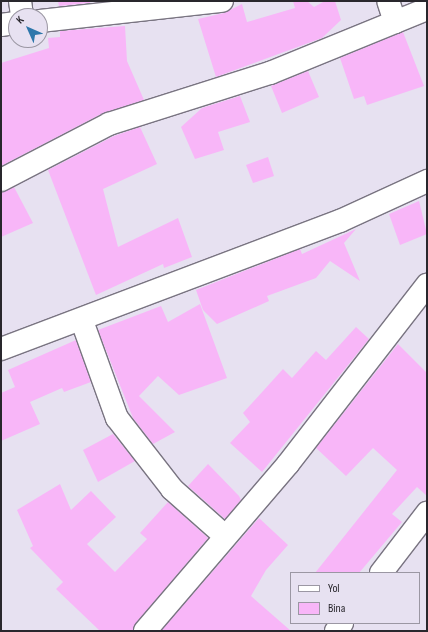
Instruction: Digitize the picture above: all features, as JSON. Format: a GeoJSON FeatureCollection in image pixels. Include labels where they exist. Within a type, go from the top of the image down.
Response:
{"type":"FeatureCollection","features":[{"type":"Feature","properties":{"kind":"street"},"geometry":{"type":"LineString","coordinates":[[48,20],[222,1]]}},
{"type":"Feature","properties":{"kind":"street"},"geometry":{"type":"LineString","coordinates":[[388,1],[395,22]]}},
{"type":"Feature","properties":{"kind":"street"},"geometry":{"type":"LineString","coordinates":[[1,180],[109,124],[270,72],[427,9]]}},
{"type":"Feature","properties":{"kind":"street"},"geometry":{"type":"LineString","coordinates":[[1,349],[82,321],[340,221],[427,181]]}},
{"type":"Feature","properties":{"kind":"street"},"geometry":{"type":"LineString","coordinates":[[145,631],[288,464],[427,285]]}},
{"type":"Feature","properties":{"kind":"street"},"geometry":{"type":"LineString","coordinates":[[82,321],[117,418],[172,489],[225,536]]}},
{"type":"Feature","properties":{"kind":"street"},"geometry":{"type":"LineString","coordinates":[[382,572],[427,513]]}},
{"type":"Feature","properties":{"kind":"building"},"geometry":{"type":"Polygon","coordinates":[[[58,1],[90,1],[90,3],[59,6],[58,1]]]}},
{"type":"Feature","properties":{"kind":"building"},"geometry":{"type":"Polygon","coordinates":[[[293,1],[307,1],[314,7],[325,1],[335,1],[341,20],[322,38],[216,77],[198,19],[224,13],[242,4],[247,22],[295,8],[293,1]]]}},
{"type":"Feature","properties":{"kind":"building"},"geometry":{"type":"Polygon","coordinates":[[[125,26],[127,61],[144,100],[103,113],[1,166],[1,63],[49,48],[48,38],[60,37],[60,31],[125,26]]]}},
{"type":"Feature","properties":{"kind":"building"},"geometry":{"type":"Polygon","coordinates":[[[403,32],[424,86],[367,105],[364,96],[354,99],[340,58],[403,32]]]}},
{"type":"Feature","properties":{"kind":"building"},"geometry":{"type":"Polygon","coordinates":[[[308,71],[319,97],[282,113],[271,86],[308,71]]]}},
{"type":"Feature","properties":{"kind":"building"},"geometry":{"type":"Polygon","coordinates":[[[240,96],[250,122],[218,132],[224,150],[195,159],[181,127],[202,108],[240,96]]]}},
{"type":"Feature","properties":{"kind":"building"},"geometry":{"type":"Polygon","coordinates":[[[140,127],[157,164],[103,189],[118,247],[178,218],[192,257],[164,268],[163,264],[96,295],[48,170],[114,136],[140,127]]]}},
{"type":"Feature","properties":{"kind":"building"},"geometry":{"type":"Polygon","coordinates":[[[268,157],[274,176],[253,183],[246,165],[268,157]]]}},
{"type":"Feature","properties":{"kind":"building"},"geometry":{"type":"Polygon","coordinates":[[[14,187],[33,223],[1,237],[1,192],[14,187]]]}},
{"type":"Feature","properties":{"kind":"building"},"geometry":{"type":"Polygon","coordinates":[[[419,201],[427,234],[400,245],[389,214],[419,201]]]}},
{"type":"Feature","properties":{"kind":"building"},"geometry":{"type":"Polygon","coordinates":[[[356,229],[344,243],[360,281],[330,261],[316,278],[267,296],[269,301],[217,324],[203,310],[196,290],[300,249],[302,254],[356,229]]]}},
{"type":"Feature","properties":{"kind":"building"},"geometry":{"type":"Polygon","coordinates":[[[200,304],[227,378],[179,395],[158,376],[139,396],[175,432],[153,444],[133,418],[98,330],[161,306],[168,322],[200,304]]]}},
{"type":"Feature","properties":{"kind":"building"},"geometry":{"type":"Polygon","coordinates":[[[356,327],[369,339],[262,472],[230,443],[250,422],[243,413],[283,369],[292,378],[316,351],[326,360],[356,327]]]}},
{"type":"Feature","properties":{"kind":"building"},"geometry":{"type":"Polygon","coordinates":[[[76,340],[91,382],[64,392],[62,388],[30,402],[40,424],[1,441],[1,393],[15,387],[8,370],[76,340]]]}},
{"type":"Feature","properties":{"kind":"building"},"geometry":{"type":"Polygon","coordinates":[[[398,344],[427,373],[427,496],[417,487],[392,514],[402,522],[360,572],[316,572],[397,470],[373,448],[346,476],[316,448],[398,344]]]}},
{"type":"Feature","properties":{"kind":"building"},"geometry":{"type":"Polygon","coordinates":[[[113,434],[135,461],[98,482],[83,450],[113,434]]]}},
{"type":"Feature","properties":{"kind":"building"},"geometry":{"type":"Polygon","coordinates":[[[208,464],[239,496],[241,500],[225,519],[188,486],[208,464]]]}},
{"type":"Feature","properties":{"kind":"building"},"geometry":{"type":"Polygon","coordinates":[[[60,484],[71,510],[91,491],[116,517],[87,544],[115,572],[147,539],[140,533],[168,502],[208,538],[136,623],[133,631],[100,631],[56,589],[63,582],[30,548],[33,546],[17,510],[60,484]]]}},
{"type":"Feature","properties":{"kind":"building"},"geometry":{"type":"Polygon","coordinates":[[[259,518],[288,545],[266,570],[251,596],[291,631],[161,631],[259,518]]]}}]}
